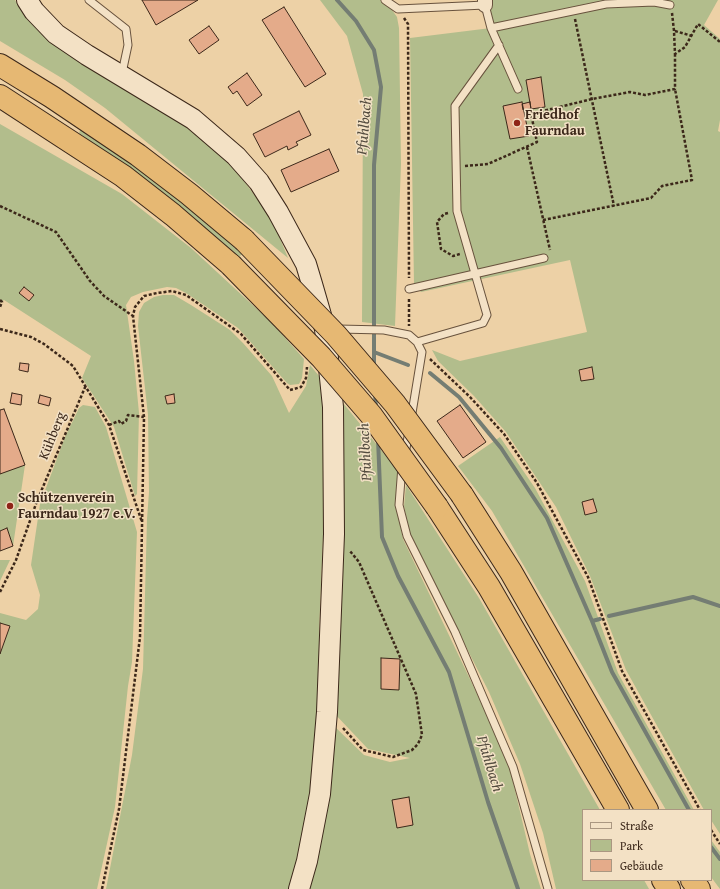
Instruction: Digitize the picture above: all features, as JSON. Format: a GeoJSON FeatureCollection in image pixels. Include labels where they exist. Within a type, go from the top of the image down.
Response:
{"type":"FeatureCollection","features":[{"type":"Feature","properties":{"kind":"highway"},"geometry":{"type":"LineString","coordinates":[[0,65],[52,96],[138,155],[189,194],[244,240],[336,335],[395,404],[462,495],[511,572],[646,809]]}},
{"type":"Feature","properties":{"kind":"highway"},"geometry":{"type":"LineString","coordinates":[[0,96],[123,176],[173,215],[231,265],[316,352],[371,415],[438,507],[493,593],[617,809]]}},
{"type":"Feature","properties":{"kind":"street"},"geometry":{"type":"LineString","coordinates":[[27,0],[34,11],[56,34],[193,119],[236,156],[259,182],[306,264],[325,329],[333,407],[334,534],[327,712],[320,794],[307,861],[299,889]]}},
{"type":"Feature","properties":{"kind":"lane"},"geometry":{"type":"LineString","coordinates":[[90,0],[126,29],[128,45],[122,76]]}},
{"type":"Feature","properties":{"kind":"lane"},"geometry":{"type":"LineString","coordinates":[[385,0],[398,9],[485,2],[491,28],[518,89]]}},
{"type":"Feature","properties":{"kind":"lane"},"geometry":{"type":"LineString","coordinates":[[491,28],[613,4],[654,2],[670,5]]}},
{"type":"Feature","properties":{"kind":"lane"},"geometry":{"type":"LineString","coordinates":[[417,342],[483,323],[487,315],[457,211],[455,106],[499,45]]}},
{"type":"Feature","properties":{"kind":"lane"},"geometry":{"type":"LineString","coordinates":[[409,289],[544,258]]}},
{"type":"Feature","properties":{"kind":"lane"},"geometry":{"type":"LineString","coordinates":[[325,329],[384,330],[409,335],[417,342],[422,352],[401,474],[399,505],[407,536],[455,632],[513,767],[548,889]]}},
{"type":"Feature","properties":{"kind":"path"},"geometry":{"type":"LineString","coordinates":[[543,220],[652,198],[662,186],[692,180],[675,90],[674,31],[670,5]]}},
{"type":"Feature","properties":{"kind":"path"},"geometry":{"type":"LineString","coordinates":[[398,9],[408,24],[409,335]]}},
{"type":"Feature","properties":{"kind":"path"},"geometry":{"type":"LineString","coordinates":[[574,11],[614,206]]}},
{"type":"Feature","properties":{"kind":"path"},"geometry":{"type":"LineString","coordinates":[[674,54],[685,47],[698,24],[720,42]]}},
{"type":"Feature","properties":{"kind":"path"},"geometry":{"type":"LineString","coordinates":[[674,31],[692,36]]}},
{"type":"Feature","properties":{"kind":"path"},"geometry":{"type":"LineString","coordinates":[[456,167],[488,164],[537,142],[531,114],[592,99],[630,92],[644,95],[675,90]]}},
{"type":"Feature","properties":{"kind":"path"},"geometry":{"type":"LineString","coordinates":[[527,147],[551,257],[544,258]]}},
{"type":"Feature","properties":{"kind":"path"},"geometry":{"type":"LineString","coordinates":[[0,206],[56,232],[90,281],[104,296],[133,316]]}},
{"type":"Feature","properties":{"kind":"path"},"geometry":{"type":"LineString","coordinates":[[457,211],[444,214],[437,222],[441,249],[453,256],[469,253]]}},
{"type":"Feature","properties":{"kind":"path"},"geometry":{"type":"LineString","coordinates":[[102,889],[119,809],[137,673],[140,637],[144,417],[133,316],[135,307],[144,296],[172,291],[186,295],[241,334],[290,390]]}},
{"type":"Feature","properties":{"kind":"path"},"geometry":{"type":"LineString","coordinates":[[0,300],[2,302],[0,307]]}},
{"type":"Feature","properties":{"kind":"path"},"geometry":{"type":"LineString","coordinates":[[0,328],[25,335],[44,344],[73,366],[86,385],[109,425],[143,524]]}},
{"type":"Feature","properties":{"kind":"path"},"geometry":{"type":"LineString","coordinates":[[422,352],[470,397],[504,434],[537,484],[588,577],[622,671],[699,809]]}},
{"type":"Feature","properties":{"kind":"path","name":"Kühberg"},"geometry":{"type":"LineString","coordinates":[[0,592],[16,560],[37,501],[86,385]]}},
{"type":"Feature","properties":{"kind":"path"},"geometry":{"type":"LineString","coordinates":[[109,425],[119,421],[121,424],[126,422],[128,415],[144,417]]}},
{"type":"Feature","properties":{"kind":"path"},"geometry":{"type":"LineString","coordinates":[[327,712],[364,750],[393,757],[412,750],[418,744],[422,735],[416,694],[390,631],[359,562],[334,534]]}},
{"type":"Feature","properties":{"kind":"path"},"geometry":{"type":"LineString","coordinates":[[712,832],[720,844]]}},
{"type":"Feature","properties":{"kind":"green space"},"geometry":{"type":"Polygon","coordinates":[[[0,0],[15,0],[27,18],[186,123],[225,155],[272,219],[288,258],[105,108],[65,80],[0,41],[0,0]]]}},
{"type":"Feature","properties":{"kind":"green space"},"geometry":{"type":"Polygon","coordinates":[[[320,0],[385,0],[397,17],[399,28],[401,164],[395,326],[362,322],[363,94],[347,36],[320,0]]]}},
{"type":"Feature","properties":{"kind":"green space"},"geometry":{"type":"Polygon","coordinates":[[[485,0],[718,0],[704,25],[720,39],[720,120],[718,131],[720,132],[720,834],[712,822],[712,809],[703,809],[626,670],[590,576],[556,507],[506,432],[474,396],[438,361],[432,350],[460,361],[587,332],[570,260],[421,292],[414,284],[410,38],[491,28],[485,0]]]}},
{"type":"Feature","properties":{"kind":"green space"},"geometry":{"type":"Polygon","coordinates":[[[0,124],[122,194],[191,248],[271,322],[304,359],[302,378],[299,384],[290,385],[287,383],[238,328],[186,293],[176,288],[167,287],[143,292],[131,297],[126,305],[134,361],[139,413],[137,494],[135,496],[114,427],[82,378],[91,356],[4,300],[0,303],[0,124]]]}},
{"type":"Feature","properties":{"kind":"green space"},"geometry":{"type":"Polygon","coordinates":[[[82,125],[159,181],[243,253],[238,258],[201,224],[153,186],[79,133],[82,125]]]}},
{"type":"Feature","properties":{"kind":"green space"},"geometry":{"type":"Polygon","coordinates":[[[174,295],[230,330],[272,376],[289,413],[306,386],[310,365],[324,382],[326,467],[319,633],[321,708],[313,792],[292,889],[106,889],[132,755],[143,669],[149,492],[148,415],[138,326],[139,312],[144,303],[154,297],[174,295]]]}},
{"type":"Feature","properties":{"kind":"green space"},"geometry":{"type":"Polygon","coordinates":[[[339,398],[399,472],[396,503],[403,539],[479,698],[510,769],[530,854],[541,889],[309,889],[332,724],[364,755],[390,762],[410,758],[368,749],[333,712],[339,398]]]}},
{"type":"Feature","properties":{"kind":"green space"},"geometry":{"type":"Polygon","coordinates":[[[83,405],[95,407],[106,427],[137,532],[132,662],[115,807],[97,889],[0,889],[0,613],[26,620],[38,609],[40,595],[31,565],[40,504],[65,437],[79,408],[83,405]]]}},
{"type":"Feature","properties":{"kind":"green space","name":"Schützenverein Faurndau 1927 e.V."},"geometry":{"type":"Polygon","coordinates":[[[4,409],[25,465],[13,546],[0,551],[0,410],[4,409]]]}},
{"type":"Feature","properties":{"kind":"green space"},"geometry":{"type":"Polygon","coordinates":[[[500,437],[535,488],[585,581],[618,673],[693,809],[665,809],[492,511],[458,466],[500,437]]]}},
{"type":"Feature","properties":{"kind":"green space"},"geometry":{"type":"Polygon","coordinates":[[[406,485],[479,598],[599,809],[582,809],[582,881],[645,881],[649,889],[556,889],[543,833],[520,764],[489,692],[409,535],[404,506],[406,485]]]}},
{"type":"Feature","properties":{"kind":"green space"},"geometry":{"type":"Polygon","coordinates":[[[0,560],[10,560],[0,581],[0,560]]]}},
{"type":"Feature","properties":{"kind":"green space"},"geometry":{"type":"Polygon","coordinates":[[[712,841],[720,852],[720,889],[712,878],[712,841]]]}},
{"type":"Feature","properties":{"kind":"building"},"geometry":{"type":"Polygon","coordinates":[[[142,0],[198,0],[156,25],[142,0]]]}},
{"type":"Feature","properties":{"kind":"building"},"geometry":{"type":"Polygon","coordinates":[[[284,7],[326,74],[305,87],[262,20],[284,7]]]}},
{"type":"Feature","properties":{"kind":"building"},"geometry":{"type":"Polygon","coordinates":[[[209,26],[219,40],[199,54],[189,40],[209,26]]]}},
{"type":"Feature","properties":{"kind":"building"},"geometry":{"type":"Polygon","coordinates":[[[247,73],[262,95],[247,106],[237,91],[233,94],[228,87],[247,73]]]}},
{"type":"Feature","properties":{"kind":"building"},"geometry":{"type":"Polygon","coordinates":[[[541,77],[545,107],[531,109],[526,80],[541,77]]]}},
{"type":"Feature","properties":{"kind":"building","name":"Friedhof Faurndau"},"geometry":{"type":"Polygon","coordinates":[[[522,102],[529,136],[510,139],[503,106],[522,102]]]}},
{"type":"Feature","properties":{"kind":"building"},"geometry":{"type":"Polygon","coordinates":[[[530,102],[531,109],[523,110],[522,104],[530,102]]]}},
{"type":"Feature","properties":{"kind":"building"},"geometry":{"type":"Polygon","coordinates":[[[299,111],[311,135],[296,142],[298,145],[288,150],[287,146],[265,157],[253,134],[299,111]]]}},
{"type":"Feature","properties":{"kind":"building"},"geometry":{"type":"Polygon","coordinates":[[[329,149],[339,171],[291,192],[281,170],[329,149]]]}},
{"type":"Feature","properties":{"kind":"building"},"geometry":{"type":"Polygon","coordinates":[[[24,287],[34,295],[29,301],[19,293],[24,287]]]}},
{"type":"Feature","properties":{"kind":"building"},"geometry":{"type":"Polygon","coordinates":[[[20,363],[29,364],[28,372],[19,370],[20,363]]]}},
{"type":"Feature","properties":{"kind":"building"},"geometry":{"type":"Polygon","coordinates":[[[592,367],[594,379],[581,381],[579,370],[592,367]]]}},
{"type":"Feature","properties":{"kind":"building"},"geometry":{"type":"Polygon","coordinates":[[[12,393],[22,395],[21,405],[10,403],[12,393]]]}},
{"type":"Feature","properties":{"kind":"building"},"geometry":{"type":"Polygon","coordinates":[[[174,394],[175,403],[167,404],[165,396],[174,394]]]}},
{"type":"Feature","properties":{"kind":"building"},"geometry":{"type":"Polygon","coordinates":[[[40,395],[51,398],[49,406],[38,403],[40,395]]]}},
{"type":"Feature","properties":{"kind":"building"},"geometry":{"type":"Polygon","coordinates":[[[460,405],[486,442],[463,458],[437,421],[460,405]]]}},
{"type":"Feature","properties":{"kind":"building"},"geometry":{"type":"Polygon","coordinates":[[[4,409],[25,465],[0,474],[0,410],[4,409]]]}},
{"type":"Feature","properties":{"kind":"building"},"geometry":{"type":"Polygon","coordinates":[[[593,499],[597,512],[585,515],[582,502],[593,499]]]}},
{"type":"Feature","properties":{"kind":"building"},"geometry":{"type":"Polygon","coordinates":[[[7,528],[13,546],[0,551],[0,531],[7,528]]]}},
{"type":"Feature","properties":{"kind":"building"},"geometry":{"type":"Polygon","coordinates":[[[0,623],[10,626],[0,654],[0,623]]]}},
{"type":"Feature","properties":{"kind":"building"},"geometry":{"type":"Polygon","coordinates":[[[381,658],[400,659],[399,690],[381,689],[381,658]]]}},
{"type":"Feature","properties":{"kind":"building"},"geometry":{"type":"Polygon","coordinates":[[[409,797],[413,825],[397,828],[392,800],[409,797]]]}},
{"type":"Feature","properties":{"kind":"waterway","name":"Pfuhlbach"},"geometry":{"type":"LineString","coordinates":[[337,0],[356,21],[374,50],[381,87],[374,165],[374,366]]}},
{"type":"Feature","properties":{"kind":"waterway"},"geometry":{"type":"LineString","coordinates":[[374,352],[408,365]]}},
{"type":"Feature","properties":{"kind":"waterway"},"geometry":{"type":"LineString","coordinates":[[430,373],[459,397],[501,448],[547,518],[592,621],[612,672],[688,809]]}},
{"type":"Feature","properties":{"kind":"waterway","name":"Pfuhlbach"},"geometry":{"type":"LineString","coordinates":[[375,393],[376,408]]}},
{"type":"Feature","properties":{"kind":"waterway","name":"Pfuhlbach"},"geometry":{"type":"LineString","coordinates":[[378,439],[382,537],[398,576],[449,672],[488,802],[518,889]]}},
{"type":"Feature","properties":{"kind":"waterway"},"geometry":{"type":"LineString","coordinates":[[609,616],[693,597],[720,606]]}},
{"type":"Feature","properties":{"kind":"waterway"},"geometry":{"type":"LineString","coordinates":[[592,621],[600,619]]}},
{"type":"Feature","properties":{"kind":"waterway"},"geometry":{"type":"LineString","coordinates":[[712,848],[720,859]]}},
{"type":"Feature","properties":{"kind":"place","name":"Friedhof Faurndau"},"geometry":{"type":"Point","coordinates":[517,123]}},
{"type":"Feature","properties":{"kind":"place","name":"Schützenverein Faurndau 1927 e.V."},"geometry":{"type":"Point","coordinates":[10,506]}}]}
